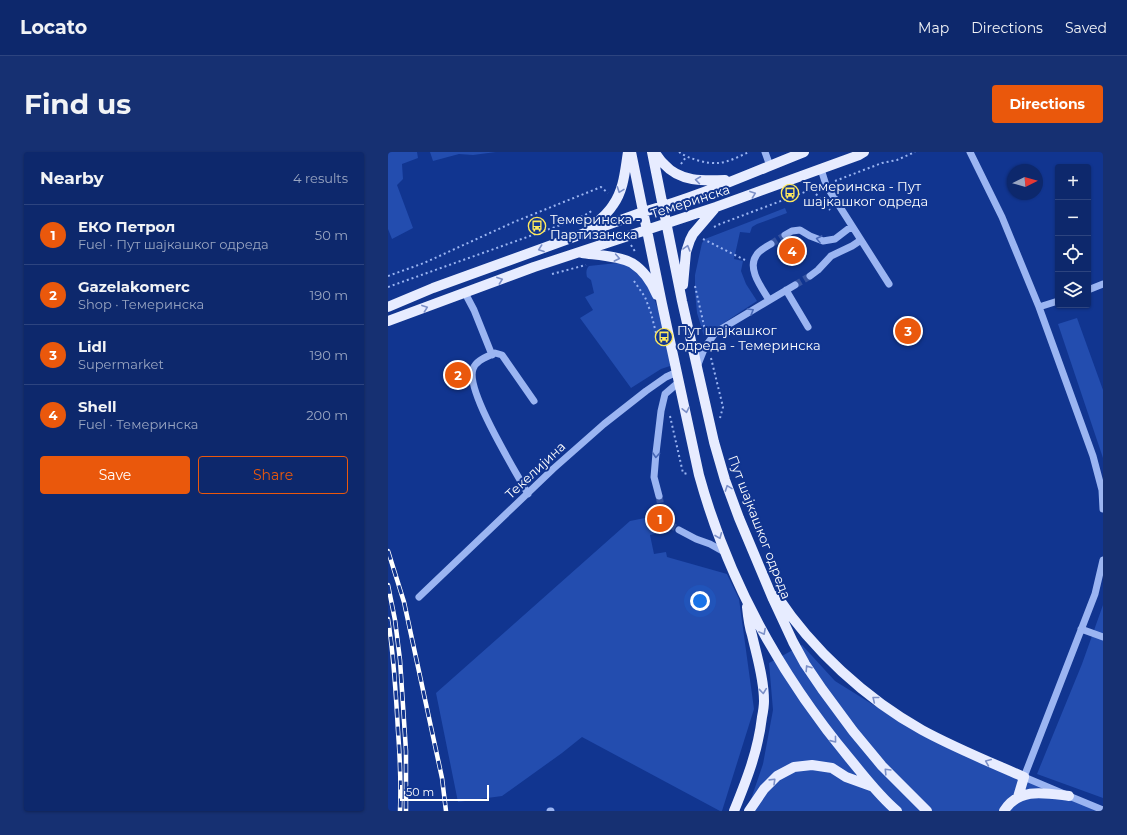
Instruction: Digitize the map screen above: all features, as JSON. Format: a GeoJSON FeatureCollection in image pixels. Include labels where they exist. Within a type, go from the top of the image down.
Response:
{"type":"FeatureCollection","features":[{"type":"Feature","properties":{"kind":"main road"},"geometry":{"type":"LineString","coordinates":[[629,152],[699,475],[726,553],[745,598],[770,645],[818,719],[873,787],[897,811]]}},
{"type":"Feature","properties":{"kind":"main road"},"geometry":{"type":"LineString","coordinates":[[584,233],[613,206],[624,179],[629,152]]}},
{"type":"Feature","properties":{"kind":"main road"},"geometry":{"type":"LineString","coordinates":[[653,152],[664,165],[675,174],[694,180],[737,180]]}},
{"type":"Feature","properties":{"kind":"main road","name":"Пут шајкашког одреда"},"geometry":{"type":"LineString","coordinates":[[653,152],[682,301],[714,442],[739,518],[763,576],[793,642],[805,664],[822,689],[853,731],[882,766],[927,811]]}},
{"type":"Feature","properties":{"kind":"main road","name":"Темеринска"},"geometry":{"type":"LineString","coordinates":[[388,307],[433,288],[584,233],[737,180],[804,152]]}},
{"type":"Feature","properties":{"kind":"main road","name":"Темеринска"},"geometry":{"type":"LineString","coordinates":[[388,321],[534,267],[716,207],[864,152]]}},
{"type":"Feature","properties":{"kind":"main road"},"geometry":{"type":"LineString","coordinates":[[682,301],[684,264],[690,240],[693,234],[716,207]]}},
{"type":"Feature","properties":{"kind":"main road"},"geometry":{"type":"LineString","coordinates":[[578,253],[622,259],[632,263],[643,273],[654,288],[662,304]]}},
{"type":"Feature","properties":{"kind":"main road"},"geometry":{"type":"LineString","coordinates":[[763,576],[791,618],[841,671],[880,703],[922,730],[968,753],[1024,777],[1018,797]]}},
{"type":"Feature","properties":{"kind":"main road"},"geometry":{"type":"LineString","coordinates":[[734,811],[756,755],[764,701],[760,670],[745,598]]}},
{"type":"Feature","properties":{"kind":"main road"},"geometry":{"type":"LineString","coordinates":[[749,811],[764,789],[777,776],[794,767],[812,765],[832,768],[846,777],[873,787]]}},
{"type":"Feature","properties":{"kind":"main road"},"geometry":{"type":"LineString","coordinates":[[1004,811],[1011,802],[1018,797],[1029,794],[1044,792],[1069,796]]}},
{"type":"Feature","properties":{"kind":"street"},"geometry":{"type":"LineString","coordinates":[[766,152],[770,166]]}},
{"type":"Feature","properties":{"kind":"street"},"geometry":{"type":"LineString","coordinates":[[970,152],[1002,217],[1039,307],[1093,456],[1102,490],[1103,509]]}},
{"type":"Feature","properties":{"kind":"street"},"geometry":{"type":"LineString","coordinates":[[821,169],[826,185],[889,284]]}},
{"type":"Feature","properties":{"kind":"street"},"geometry":{"type":"LineString","coordinates":[[785,235],[792,231],[800,230],[823,241],[835,239],[852,226]]}},
{"type":"Feature","properties":{"kind":"street"},"geometry":{"type":"LineString","coordinates":[[810,276],[831,256],[861,240]]}},
{"type":"Feature","properties":{"kind":"street"},"geometry":{"type":"LineString","coordinates":[[769,300],[756,276],[752,264],[756,254],[771,244]]}},
{"type":"Feature","properties":{"kind":"street"},"geometry":{"type":"LineString","coordinates":[[1091,289],[1103,284]]}},
{"type":"Feature","properties":{"kind":"street"},"geometry":{"type":"LineString","coordinates":[[697,367],[705,348],[716,332],[795,285]]}},
{"type":"Feature","properties":{"kind":"street"},"geometry":{"type":"LineString","coordinates":[[786,290],[808,327]]}},
{"type":"Feature","properties":{"kind":"street"},"geometry":{"type":"LineString","coordinates":[[465,293],[474,310],[492,355]]}},
{"type":"Feature","properties":{"kind":"street"},"geometry":{"type":"LineString","coordinates":[[1039,307],[1055,302]]}},
{"type":"Feature","properties":{"kind":"street"},"geometry":{"type":"LineString","coordinates":[[528,494],[493,431],[473,384],[472,375],[476,363],[492,355],[502,355],[534,401]]}},
{"type":"Feature","properties":{"kind":"street","name":"Текелијина"},"geometry":{"type":"LineString","coordinates":[[418,597],[604,424],[666,377],[678,377]]}},
{"type":"Feature","properties":{"kind":"street"},"geometry":{"type":"LineString","coordinates":[[659,496],[654,477],[661,411],[665,394],[678,377]]}},
{"type":"Feature","properties":{"kind":"street"},"geometry":{"type":"LineString","coordinates":[[679,530],[726,553]]}},
{"type":"Feature","properties":{"kind":"street"},"geometry":{"type":"LineString","coordinates":[[1103,560],[1095,594],[1024,777],[1103,810]]}},
{"type":"Feature","properties":{"kind":"street"},"geometry":{"type":"LineString","coordinates":[[1081,629],[1103,637]]}},
{"type":"Feature","properties":{"kind":"path"},"geometry":{"type":"LineString","coordinates":[[679,152],[686,157],[703,162],[719,163],[730,161],[749,152]]}},
{"type":"Feature","properties":{"kind":"path"},"geometry":{"type":"LineString","coordinates":[[840,179],[882,163],[897,160],[915,152]]}},
{"type":"Feature","properties":{"kind":"path"},"geometry":{"type":"LineString","coordinates":[[388,276],[424,263],[514,222],[601,187],[610,194]]}},
{"type":"Feature","properties":{"kind":"path"},"geometry":{"type":"LineString","coordinates":[[709,230],[720,224],[811,190]]}},
{"type":"Feature","properties":{"kind":"path"},"geometry":{"type":"LineString","coordinates":[[388,287],[569,222],[593,210]]}},
{"type":"Feature","properties":{"kind":"path"},"geometry":{"type":"LineString","coordinates":[[700,238],[752,264]]}},
{"type":"Feature","properties":{"kind":"path"},"geometry":{"type":"LineString","coordinates":[[551,274],[587,265]]}},
{"type":"Feature","properties":{"kind":"path"},"geometry":{"type":"LineString","coordinates":[[694,284],[723,407]]}},
{"type":"Feature","properties":{"kind":"shaded area"},"geometry":{"type":"Polygon","coordinates":[[[388,152],[417,152],[418,158],[402,164],[403,179],[397,185],[413,228],[392,239],[388,229],[388,152]]]}},
{"type":"Feature","properties":{"kind":"shaded area"},"geometry":{"type":"Polygon","coordinates":[[[430,152],[496,152],[473,155],[459,154],[433,161],[430,152]]]}},
{"type":"Feature","properties":{"kind":"shaded area"},"geometry":{"type":"Polygon","coordinates":[[[785,208],[787,213],[757,224],[752,227],[750,233],[740,232],[734,259],[743,261],[741,271],[746,284],[757,301],[704,336],[697,313],[695,291],[695,275],[702,243],[705,239],[785,208]]]}},
{"type":"Feature","properties":{"kind":"shaded area"},"geometry":{"type":"Polygon","coordinates":[[[617,263],[631,267],[640,275],[648,286],[659,312],[673,365],[661,369],[631,388],[580,318],[593,310],[585,297],[594,293],[591,280],[587,277],[586,271],[588,267],[617,263]]]}},
{"type":"Feature","properties":{"kind":"shaded area"},"geometry":{"type":"Polygon","coordinates":[[[1077,318],[1103,390],[1103,458],[1058,324],[1077,318]]]}},
{"type":"Feature","properties":{"kind":"shaded area"},"geometry":{"type":"Polygon","coordinates":[[[655,516],[659,533],[650,535],[654,554],[666,552],[667,557],[727,574],[739,599],[754,709],[722,811],[582,737],[502,796],[458,802],[436,693],[630,521],[655,516]]]}},
{"type":"Feature","properties":{"kind":"shaded area"},"geometry":{"type":"Polygon","coordinates":[[[1103,605],[1103,798],[1037,774],[1082,664],[1103,605]]]}},
{"type":"Feature","properties":{"kind":"shaded area"},"geometry":{"type":"Polygon","coordinates":[[[802,645],[835,681],[872,704],[979,761],[1102,811],[747,811],[763,764],[773,710],[769,663],[802,645]]]}},
{"type":"Feature","properties":{"kind":"tunnel"},"geometry":{"type":"LineString","coordinates":[[771,244],[785,235]]}},
{"type":"Feature","properties":{"kind":"tunnel"},"geometry":{"type":"LineString","coordinates":[[795,285],[810,276]]}},
{"type":"Feature","properties":{"kind":"tunnel"},"geometry":{"type":"LineString","coordinates":[[659,496],[664,521],[679,530]]}},
{"type":"Feature","properties":{"kind":"railway"},"geometry":{"type":"LineString","coordinates":[[388,551],[404,602],[442,778],[446,811]]}},
{"type":"Feature","properties":{"kind":"railway"},"geometry":{"type":"LineString","coordinates":[[388,585],[395,620],[400,660],[406,751],[406,811]]}},
{"type":"Feature","properties":{"kind":"railway"},"geometry":{"type":"LineString","coordinates":[[388,619],[396,703],[400,771],[400,811]]}},
{"type":"Feature","properties":{"kind":"place","name":"Темеринска - Пут шајкашког одреда"},"geometry":{"type":"Point","coordinates":[790,193]}},
{"type":"Feature","properties":{"kind":"place","name":"Темеринска - Партизанска"},"geometry":{"type":"Point","coordinates":[537,226]}},
{"type":"Feature","properties":{"kind":"place","name":"Shell"},"geometry":{"type":"Point","coordinates":[792,251]}},
{"type":"Feature","properties":{"kind":"place","name":"Lidl"},"geometry":{"type":"Point","coordinates":[908,331]}},
{"type":"Feature","properties":{"kind":"place","name":"Пут шајкашког одреда - Темеринска"},"geometry":{"type":"Point","coordinates":[664,337]}},
{"type":"Feature","properties":{"kind":"place","name":"Gazelakomerc"},"geometry":{"type":"Point","coordinates":[458,375]}},
{"type":"Feature","properties":{"kind":"place","name":"ЕКО Петрол"},"geometry":{"type":"Point","coordinates":[660,519]}}]}
